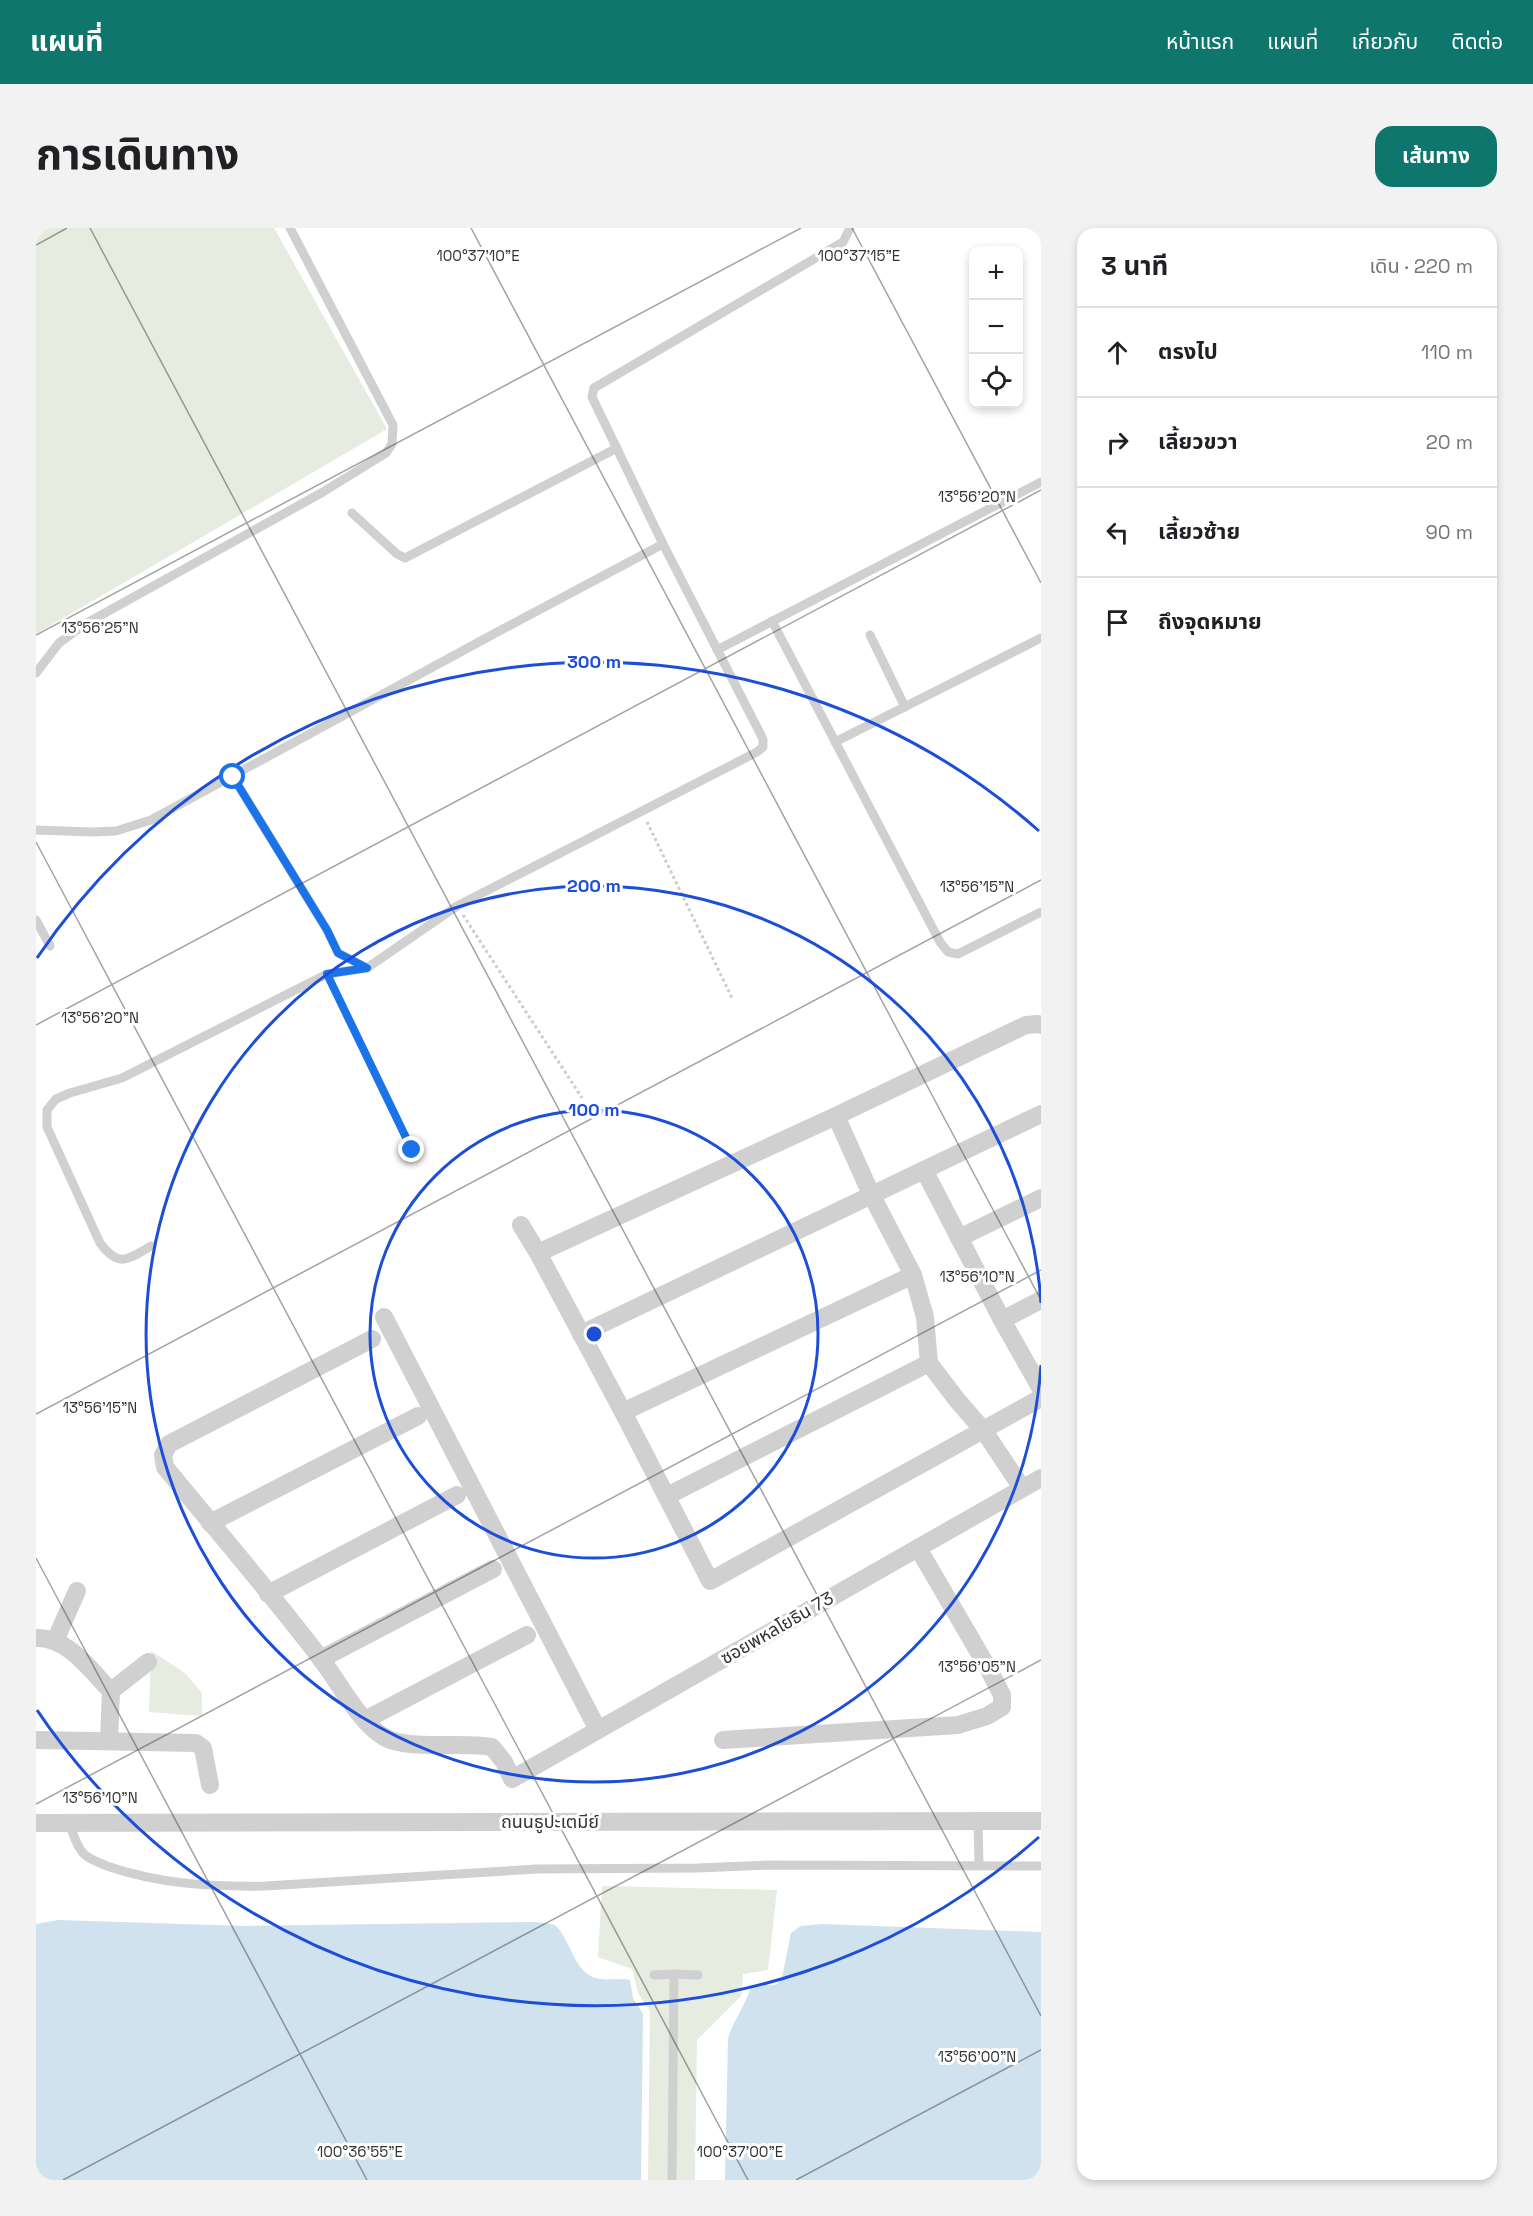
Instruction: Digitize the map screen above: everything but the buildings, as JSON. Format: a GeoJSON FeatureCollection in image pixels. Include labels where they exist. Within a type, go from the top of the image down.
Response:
{"type":"FeatureCollection","features":[{"type":"Feature","properties":{"kind":"street"},"geometry":{"type":"LineString","coordinates":[[538,1253],[836,1116],[1026,1025],[1041,1025]]}},
{"type":"Feature","properties":{"kind":"street"},"geometry":{"type":"LineString","coordinates":[[581,1334],[1041,1114]]}},
{"type":"Feature","properties":{"kind":"street"},"geometry":{"type":"LineString","coordinates":[[836,1116],[871,1194],[913,1275],[924,1317],[929,1363],[984,1431],[1022,1488]]}},
{"type":"Feature","properties":{"kind":"street"},"geometry":{"type":"LineString","coordinates":[[924,1170],[1002,1320],[1041,1389]]}},
{"type":"Feature","properties":{"kind":"street"},"geometry":{"type":"LineString","coordinates":[[959,1238],[1041,1198]]}},
{"type":"Feature","properties":{"kind":"street"},"geometry":{"type":"LineString","coordinates":[[521,1225],[623,1412],[710,1581],[1041,1398]]}},
{"type":"Feature","properties":{"kind":"street"},"geometry":{"type":"LineString","coordinates":[[623,1412],[913,1275]]}},
{"type":"Feature","properties":{"kind":"street"},"geometry":{"type":"LineString","coordinates":[[1002,1320],[1041,1300]]}},
{"type":"Feature","properties":{"kind":"street"},"geometry":{"type":"LineString","coordinates":[[384,1317],[598,1730]]}},
{"type":"Feature","properties":{"kind":"street"},"geometry":{"type":"LineString","coordinates":[[372,1339],[169,1444],[163,1455],[165,1467],[321,1659],[365,1720],[527,1635]]}},
{"type":"Feature","properties":{"kind":"street"},"geometry":{"type":"LineString","coordinates":[[667,1496],[929,1363]]}},
{"type":"Feature","properties":{"kind":"street"},"geometry":{"type":"LineString","coordinates":[[210,1523],[418,1416]]}},
{"type":"Feature","properties":{"kind":"street","name":"ซอยพหลโยธิน 73"},"geometry":{"type":"LineString","coordinates":[[365,1720],[383,1736],[401,1744],[473,1744],[492,1747],[504,1762],[512,1779],[1041,1478]]}},
{"type":"Feature","properties":{"kind":"street"},"geometry":{"type":"LineString","coordinates":[[268,1594],[457,1495]]}},
{"type":"Feature","properties":{"kind":"street"},"geometry":{"type":"LineString","coordinates":[[723,1740],[958,1725],[987,1716],[1002,1707],[1002,1695],[988,1668],[918,1548]]}},
{"type":"Feature","properties":{"kind":"street"},"geometry":{"type":"LineString","coordinates":[[321,1659],[493,1569]]}},
{"type":"Feature","properties":{"kind":"street"},"geometry":{"type":"LineString","coordinates":[[55,1641],[77,1592]]}},
{"type":"Feature","properties":{"kind":"street"},"geometry":{"type":"LineString","coordinates":[[36,1638],[55,1641],[73,1653],[111,1691],[109,1741]]}},
{"type":"Feature","properties":{"kind":"street"},"geometry":{"type":"LineString","coordinates":[[111,1691],[148,1662]]}},
{"type":"Feature","properties":{"kind":"street"},"geometry":{"type":"LineString","coordinates":[[36,1740],[196,1743],[203,1748],[210,1785]]}},
{"type":"Feature","properties":{"kind":"street","name":"ถนนธูปะเตมีย์"},"geometry":{"type":"LineString","coordinates":[[36,1823],[1041,1821]]}},
{"type":"Feature","properties":{"kind":"street","name":"ถนนธูปะเตมีย์"},"geometry":{"type":"LineString","coordinates":[[36,1832],[65,1824]]}},
{"type":"Feature","properties":{"kind":"lane"},"geometry":{"type":"LineString","coordinates":[[36,673],[60,644],[86,624],[323,492],[386,453],[392,444],[393,425],[290,228]]}},
{"type":"Feature","properties":{"kind":"lane"},"geometry":{"type":"LineString","coordinates":[[151,1246],[129,1258],[117,1260],[110,1256],[100,1243],[47,1127],[47,1110],[50,1104],[69,1093],[122,1078],[327,974],[367,968],[457,906],[642,813],[763,747],[763,739],[663,544],[592,397],[594,388],[843,242],[850,228]]}},
{"type":"Feature","properties":{"kind":"lane"},"geometry":{"type":"LineString","coordinates":[[352,513],[397,554],[405,558],[617,448]]}},
{"type":"Feature","properties":{"kind":"lane"},"geometry":{"type":"LineString","coordinates":[[717,650],[1041,482]]}},
{"type":"Feature","properties":{"kind":"lane"},"geometry":{"type":"LineString","coordinates":[[36,830],[116,831],[151,820],[663,544]]}},
{"type":"Feature","properties":{"kind":"lane"},"geometry":{"type":"LineString","coordinates":[[772,621],[940,942],[948,952],[958,954],[1041,912]]}},
{"type":"Feature","properties":{"kind":"lane"},"geometry":{"type":"LineString","coordinates":[[870,635],[905,707]]}},
{"type":"Feature","properties":{"kind":"lane"},"geometry":{"type":"LineString","coordinates":[[835,742],[1041,638]]}},
{"type":"Feature","properties":{"kind":"lane"},"geometry":{"type":"LineString","coordinates":[[233,777],[327,930],[338,953],[367,968]]}},
{"type":"Feature","properties":{"kind":"lane"},"geometry":{"type":"LineString","coordinates":[[36,920],[50,946]]}},
{"type":"Feature","properties":{"kind":"lane"},"geometry":{"type":"LineString","coordinates":[[978,1821],[979,1864]]}},
{"type":"Feature","properties":{"kind":"lane"},"geometry":{"type":"LineString","coordinates":[[65,1824],[84,1854],[92,1860],[160,1881],[197,1885],[266,1886],[548,1869],[767,1865],[1041,1866]]}},
{"type":"Feature","properties":{"kind":"lane"},"geometry":{"type":"LineString","coordinates":[[672,2180],[674,1974]]}},
{"type":"Feature","properties":{"kind":"lane"},"geometry":{"type":"LineString","coordinates":[[654,1975],[698,1975]]}},
{"type":"Feature","properties":{"kind":"path"},"geometry":{"type":"LineString","coordinates":[[642,813],[732,998]]}},
{"type":"Feature","properties":{"kind":"path"},"geometry":{"type":"LineString","coordinates":[[457,906],[582,1098]]}},
{"type":"Feature","properties":{"kind":"path"},"geometry":{"type":"LineString","coordinates":[[327,974],[412,1150]]}},
{"type":"Feature","properties":{"kind":"shaded area"},"geometry":{"type":"Polygon","coordinates":[[[36,228],[274,228],[387,429],[36,634],[36,228]]]}},
{"type":"Feature","properties":{"kind":"shaded area"},"geometry":{"type":"Polygon","coordinates":[[[151,1651],[185,1673],[202,1693],[202,1716],[149,1712],[151,1651]]]}},
{"type":"Feature","properties":{"kind":"shaded area"},"geometry":{"type":"Polygon","coordinates":[[[602,1886],[777,1890],[768,1970],[743,1974],[741,1996],[697,2040],[695,2180],[648,2180],[650,2011],[638,1993],[632,1969],[598,1957],[602,1886]]]}},
{"type":"Feature","properties":{"kind":"water"},"geometry":{"type":"Polygon","coordinates":[[[58,1920],[244,1926],[535,1922],[554,1925],[563,1934],[583,1971],[599,1979],[630,1980],[633,1998],[643,2014],[641,2180],[36,2180],[36,1924],[58,1920]]]}},
{"type":"Feature","properties":{"kind":"water"},"geometry":{"type":"Polygon","coordinates":[[[822,1924],[1041,1932],[1041,2180],[725,2180],[728,2038],[751,1986],[776,1985],[782,1978],[791,1933],[801,1926],[822,1924]]]}},
{"type":"Feature","properties":{"kind":"route"},"geometry":{"type":"LineString","coordinates":[[233,777],[327,930],[338,953],[367,968],[327,974],[412,1150]]}}]}
